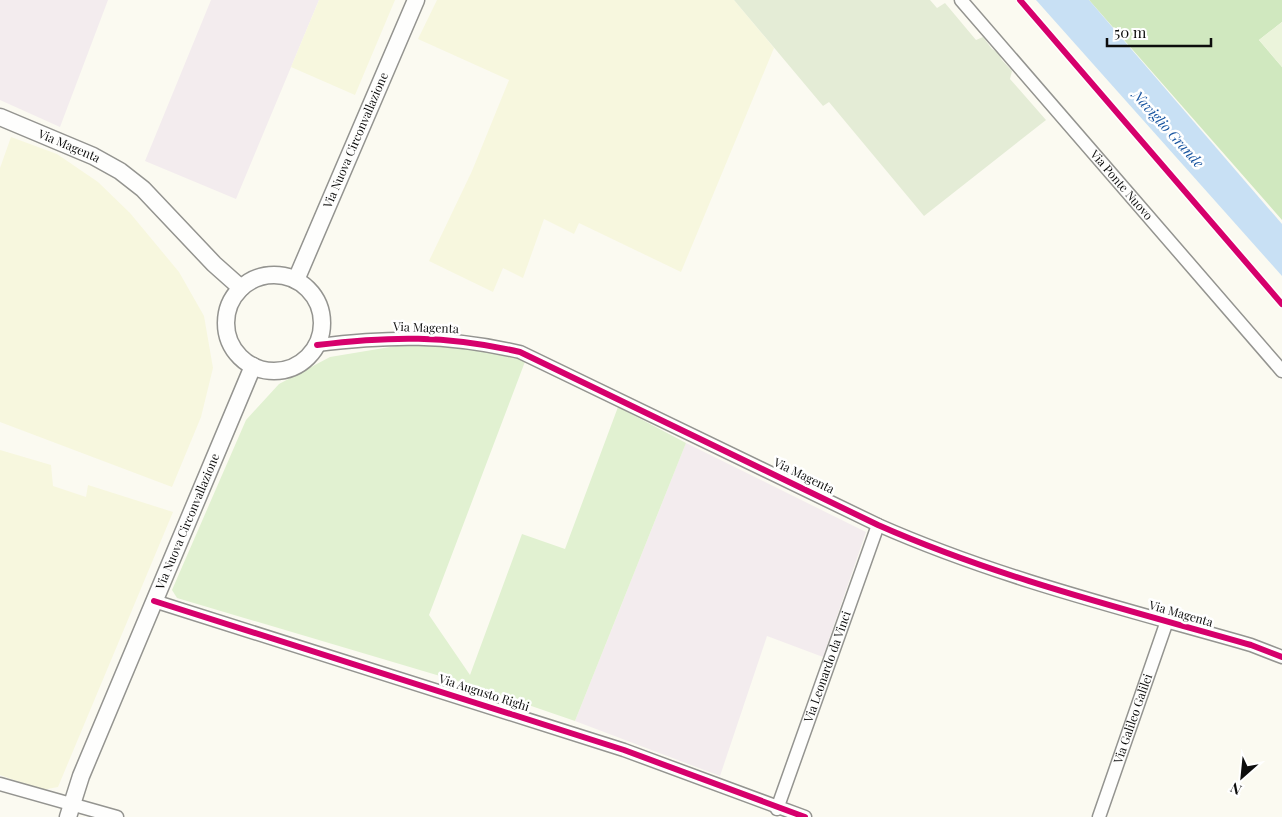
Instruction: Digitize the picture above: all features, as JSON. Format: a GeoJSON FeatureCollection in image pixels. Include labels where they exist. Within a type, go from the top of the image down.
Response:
{"type":"FeatureCollection","features":[{"type":"Feature","properties":{"kind":"street","name":"Via Nuova Circonvallazione"},"geometry":{"type":"LineString","coordinates":[[296,280],[416,0]]}},
{"type":"Feature","properties":{"kind":"street","name":"Via Ponte Nuovo"},"geometry":{"type":"LineString","coordinates":[[961,0],[1282,371]]}},
{"type":"Feature","properties":{"kind":"street","name":"Via Magenta"},"geometry":{"type":"LineString","coordinates":[[0,118],[93,156],[120,171],[143,189],[214,264],[241,288]]}},
{"type":"Feature","properties":{"kind":"street"},"geometry":{"type":"LineString","coordinates":[[267,275],[282,275],[296,280],[308,289],[317,301],[322,316],[322,331],[317,345],[308,357],[289,368],[267,371],[253,366],[240,357],[231,345],[226,330],[226,315],[231,300],[241,288],[253,280],[267,275]]}},
{"type":"Feature","properties":{"kind":"street","name":"Via Magenta"},"geometry":{"type":"LineString","coordinates":[[317,345],[380,338],[437,338],[479,342],[520,352],[878,525],[969,562],[1251,645],[1282,657]]}},
{"type":"Feature","properties":{"kind":"street","name":"Via Nuova Circonvallazione"},"geometry":{"type":"LineString","coordinates":[[69,811],[154,601],[253,366]]}},
{"type":"Feature","properties":{"kind":"street","name":"Via Leonardo da Vinci"},"geometry":{"type":"LineString","coordinates":[[778,808],[878,525]]}},
{"type":"Feature","properties":{"kind":"street","name":"Via Augusto Righi"},"geometry":{"type":"LineString","coordinates":[[154,601],[624,750],[805,817]]}},
{"type":"Feature","properties":{"kind":"street","name":"Via Galileo Galilei"},"geometry":{"type":"LineString","coordinates":[[1099,817],[1167,621]]}},
{"type":"Feature","properties":{"kind":"street"},"geometry":{"type":"LineString","coordinates":[[0,784],[69,811],[117,817]]}},
{"type":"Feature","properties":{"kind":"shaded area"},"geometry":{"type":"Polygon","coordinates":[[[0,0],[108,0],[60,127],[0,100],[0,0]]]}},
{"type":"Feature","properties":{"kind":"shaded area"},"geometry":{"type":"Polygon","coordinates":[[[211,0],[319,0],[236,199],[145,161],[211,0]]]}},
{"type":"Feature","properties":{"kind":"shaded area"},"geometry":{"type":"Polygon","coordinates":[[[686,443],[866,532],[823,657],[767,636],[720,776],[575,721],[686,443]]]}},
{"type":"Feature","properties":{"kind":"green space"},"geometry":{"type":"Polygon","coordinates":[[[319,0],[395,0],[355,95],[291,67],[319,0]]]}},
{"type":"Feature","properties":{"kind":"green space"},"geometry":{"type":"Polygon","coordinates":[[[437,0],[734,0],[774,48],[681,272],[579,223],[574,234],[544,219],[523,278],[503,268],[493,292],[429,261],[472,171],[509,80],[418,39],[437,0]]]}},
{"type":"Feature","properties":{"kind":"green space"},"geometry":{"type":"Polygon","coordinates":[[[734,0],[930,0],[937,8],[945,3],[976,40],[983,37],[992,49],[999,53],[1001,59],[1012,71],[1010,79],[1046,120],[924,216],[829,102],[823,106],[734,0]]]}},
{"type":"Feature","properties":{"kind":"green space"},"geometry":{"type":"Polygon","coordinates":[[[1089,0],[1282,0],[1282,22],[1259,40],[1282,67],[1282,220],[1089,0]]]}},
{"type":"Feature","properties":{"kind":"green space"},"geometry":{"type":"Polygon","coordinates":[[[1282,22],[1282,67],[1259,40],[1282,22]]]}},
{"type":"Feature","properties":{"kind":"green space"},"geometry":{"type":"Polygon","coordinates":[[[11,137],[57,154],[98,182],[130,213],[179,272],[204,316],[213,368],[201,417],[172,487],[0,422],[0,168],[11,137]]]}},
{"type":"Feature","properties":{"kind":"green space"},"geometry":{"type":"Polygon","coordinates":[[[402,345],[488,348],[526,359],[429,615],[470,675],[522,534],[565,549],[618,407],[686,443],[575,721],[467,684],[177,598],[172,590],[246,420],[279,384],[330,357],[402,345]]]}},
{"type":"Feature","properties":{"kind":"green space"},"geometry":{"type":"Polygon","coordinates":[[[0,450],[51,465],[53,486],[86,497],[88,485],[173,512],[58,787],[42,790],[0,775],[0,450]]]}},
{"type":"Feature","properties":{"kind":"water","name":"Naviglio Grande"},"geometry":{"type":"Polygon","coordinates":[[[1036,0],[1089,0],[1282,224],[1282,276],[1036,0]]]}},
{"type":"Feature","properties":{"kind":"cycle path"},"geometry":{"type":"LineString","coordinates":[[1020,0],[1282,304]]}},
{"type":"Feature","properties":{"kind":"cycle path"},"geometry":{"type":"LineString","coordinates":[[317,345],[370,340],[418,339],[467,342],[520,352],[878,525],[923,544],[1016,577],[1251,645],[1282,657]]}},
{"type":"Feature","properties":{"kind":"cycle path"},"geometry":{"type":"LineString","coordinates":[[154,601],[624,750],[805,817]]}}]}
